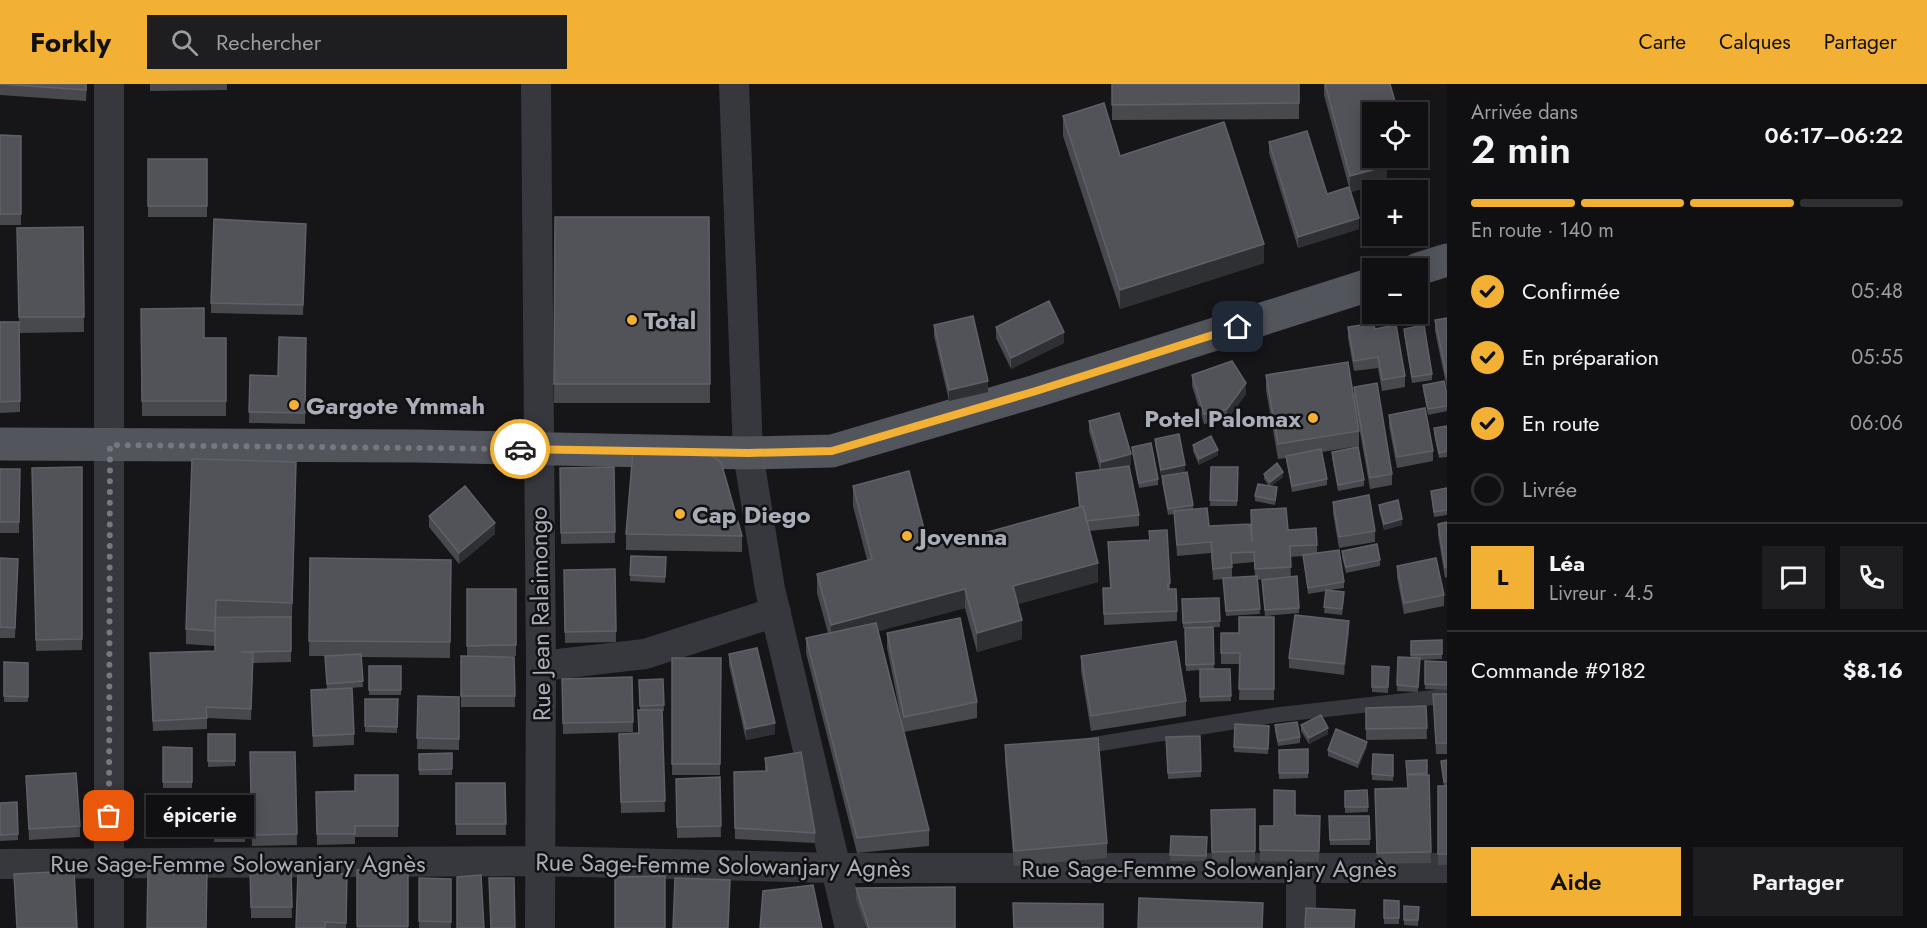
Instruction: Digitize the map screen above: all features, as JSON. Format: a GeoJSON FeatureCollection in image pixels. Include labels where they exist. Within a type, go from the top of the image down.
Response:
{"type":"FeatureCollection","features":[{"type":"Feature","properties":{"kind":"main road"},"geometry":{"type":"LineString","coordinates":[[1428,266],[1447,260]]}},
{"type":"Feature","properties":{"kind":"main road"},"geometry":{"type":"LineString","coordinates":[[0,444],[418,446],[748,453],[832,451],[1036,391],[1362,287]]}},
{"type":"Feature","properties":{"kind":"street"},"geometry":{"type":"LineString","coordinates":[[109,84],[109,928]]}},
{"type":"Feature","properties":{"kind":"street","name":"Rue Jean Ralaimongo"},"geometry":{"type":"LineString","coordinates":[[536,84],[541,666],[540,928]]}},
{"type":"Feature","properties":{"kind":"street"},"geometry":{"type":"LineString","coordinates":[[734,84],[748,453],[776,612],[850,928]]}},
{"type":"Feature","properties":{"kind":"street"},"geometry":{"type":"LineString","coordinates":[[541,666],[645,654],[776,612]]}},
{"type":"Feature","properties":{"kind":"street","name":"Rue Sage-Femme Solowanjary Agnès"},"geometry":{"type":"LineString","coordinates":[[0,864],[540,861],[836,868],[1447,868]]}},
{"type":"Feature","properties":{"kind":"street"},"geometry":{"type":"LineString","coordinates":[[1301,868],[1301,928]]}},
{"type":"Feature","properties":{"kind":"lane"},"geometry":{"type":"LineString","coordinates":[[1091,744],[1276,716],[1447,696]]}},
{"type":"Feature","properties":{"kind":"building"},"geometry":{"type":"Polygon","coordinates":[[[0,84],[86,84],[86,90],[0,84]]]}},
{"type":"Feature","properties":{"kind":"building"},"geometry":{"type":"Polygon","coordinates":[[[1112,84],[1299,84],[1299,103],[1112,105],[1112,84]]]}},
{"type":"Feature","properties":{"kind":"building"},"geometry":{"type":"Polygon","coordinates":[[[1325,84],[1390,84],[1395,102],[1362,102],[1362,168],[1380,168],[1350,176],[1325,84]]]}},
{"type":"Feature","properties":{"kind":"building"},"geometry":{"type":"Polygon","coordinates":[[[1104,103],[1120,156],[1224,122],[1264,244],[1120,290],[1063,116],[1104,103]]]}},
{"type":"Feature","properties":{"kind":"building"},"geometry":{"type":"Polygon","coordinates":[[[1307,131],[1327,194],[1349,187],[1359,218],[1298,237],[1269,142],[1307,131]]]}},
{"type":"Feature","properties":{"kind":"building"},"geometry":{"type":"Polygon","coordinates":[[[0,135],[21,136],[21,214],[0,214],[0,135]]]}},
{"type":"Feature","properties":{"kind":"building"},"geometry":{"type":"Polygon","coordinates":[[[148,159],[207,159],[207,206],[148,206],[148,159]]]}},
{"type":"Feature","properties":{"kind":"building","name":"Total"},"geometry":{"type":"Polygon","coordinates":[[[555,217],[709,217],[710,384],[554,384],[555,217]]]}},
{"type":"Feature","properties":{"kind":"building"},"geometry":{"type":"Polygon","coordinates":[[[214,219],[306,224],[303,305],[211,303],[214,219]]]}},
{"type":"Feature","properties":{"kind":"building"},"geometry":{"type":"Polygon","coordinates":[[[83,227],[84,317],[19,317],[17,228],[83,227]]]}},
{"type":"Feature","properties":{"kind":"building"},"geometry":{"type":"Polygon","coordinates":[[[1049,301],[1064,332],[1011,358],[996,327],[1049,301]]]}},
{"type":"Feature","properties":{"kind":"building"},"geometry":{"type":"Polygon","coordinates":[[[204,308],[204,338],[226,338],[226,401],[142,401],[141,309],[204,308]]]}},
{"type":"Feature","properties":{"kind":"building"},"geometry":{"type":"Polygon","coordinates":[[[973,316],[988,381],[949,390],[934,325],[973,316]]]}},
{"type":"Feature","properties":{"kind":"building"},"geometry":{"type":"Polygon","coordinates":[[[1447,318],[1447,378],[1435,320],[1447,318]]]}},
{"type":"Feature","properties":{"kind":"building"},"geometry":{"type":"Polygon","coordinates":[[[0,322],[19,322],[20,401],[0,402],[0,322]]]}},
{"type":"Feature","properties":{"kind":"building"},"geometry":{"type":"Polygon","coordinates":[[[1373,324],[1375,329],[1396,325],[1405,376],[1382,380],[1378,357],[1354,361],[1348,327],[1373,324]]]}},
{"type":"Feature","properties":{"kind":"building"},"geometry":{"type":"Polygon","coordinates":[[[1424,325],[1432,374],[1412,377],[1404,329],[1424,325]]]}},
{"type":"Feature","properties":{"kind":"building"},"geometry":{"type":"Polygon","coordinates":[[[279,337],[306,338],[305,413],[249,412],[250,375],[278,376],[279,337]]]}},
{"type":"Feature","properties":{"kind":"building"},"geometry":{"type":"Polygon","coordinates":[[[1232,361],[1246,383],[1227,409],[1204,414],[1192,375],[1232,361]]]}},
{"type":"Feature","properties":{"kind":"building","name":"Potel Palomax"},"geometry":{"type":"Polygon","coordinates":[[[1348,362],[1359,431],[1278,444],[1266,375],[1348,362]]]}},
{"type":"Feature","properties":{"kind":"building"},"geometry":{"type":"Polygon","coordinates":[[[1444,381],[1447,406],[1428,409],[1423,385],[1444,381]]]}},
{"type":"Feature","properties":{"kind":"building"},"geometry":{"type":"Polygon","coordinates":[[[1377,383],[1392,474],[1370,478],[1354,387],[1377,383]]]}},
{"type":"Feature","properties":{"kind":"building"},"geometry":{"type":"Polygon","coordinates":[[[1425,408],[1433,451],[1397,457],[1389,415],[1425,408]]]}},
{"type":"Feature","properties":{"kind":"building"},"geometry":{"type":"Polygon","coordinates":[[[1119,413],[1131,454],[1101,462],[1089,421],[1119,413]]]}},
{"type":"Feature","properties":{"kind":"building"},"geometry":{"type":"Polygon","coordinates":[[[1447,426],[1447,451],[1439,453],[1434,428],[1447,426]]]}},
{"type":"Feature","properties":{"kind":"building"},"geometry":{"type":"Polygon","coordinates":[[[1179,434],[1185,465],[1161,470],[1155,439],[1179,434]]]}},
{"type":"Feature","properties":{"kind":"building"},"geometry":{"type":"Polygon","coordinates":[[[1211,436],[1218,450],[1199,459],[1193,445],[1211,436]]]}},
{"type":"Feature","properties":{"kind":"building"},"geometry":{"type":"Polygon","coordinates":[[[1151,443],[1158,479],[1139,483],[1132,447],[1151,443]]]}},
{"type":"Feature","properties":{"kind":"building"},"geometry":{"type":"Polygon","coordinates":[[[1358,447],[1364,480],[1338,485],[1332,452],[1358,447]]]}},
{"type":"Feature","properties":{"kind":"building"},"geometry":{"type":"Polygon","coordinates":[[[1321,449],[1327,479],[1292,486],[1286,456],[1321,449]]]}},
{"type":"Feature","properties":{"kind":"building","name":"Cap Diego"},"geometry":{"type":"Polygon","coordinates":[[[633,451],[707,453],[721,462],[742,536],[626,534],[633,451]]]}},
{"type":"Feature","properties":{"kind":"building"},"geometry":{"type":"Polygon","coordinates":[[[192,459],[296,462],[292,603],[216,600],[215,631],[186,629],[192,459]]]}},
{"type":"Feature","properties":{"kind":"building"},"geometry":{"type":"Polygon","coordinates":[[[1277,463],[1283,472],[1270,482],[1264,474],[1277,463]]]}},
{"type":"Feature","properties":{"kind":"building"},"geometry":{"type":"Polygon","coordinates":[[[1129,466],[1139,515],[1086,521],[1083,506],[1080,507],[1076,473],[1129,466]]]}},
{"type":"Feature","properties":{"kind":"building"},"geometry":{"type":"Polygon","coordinates":[[[82,467],[82,639],[36,640],[32,468],[82,467]]]}},
{"type":"Feature","properties":{"kind":"building"},"geometry":{"type":"Polygon","coordinates":[[[614,467],[615,532],[561,533],[560,468],[614,467]]]}},
{"type":"Feature","properties":{"kind":"building"},"geometry":{"type":"Polygon","coordinates":[[[1211,467],[1238,467],[1237,501],[1210,500],[1211,467]]]}},
{"type":"Feature","properties":{"kind":"building"},"geometry":{"type":"Polygon","coordinates":[[[0,469],[20,469],[19,522],[0,522],[0,469]]]}},
{"type":"Feature","properties":{"kind":"building"},"geometry":{"type":"Polygon","coordinates":[[[909,471],[929,548],[1083,506],[1098,563],[1013,586],[1022,620],[977,633],[965,589],[831,625],[817,574],[872,559],[853,486],[909,471]]]}},
{"type":"Feature","properties":{"kind":"building"},"geometry":{"type":"Polygon","coordinates":[[[1187,472],[1193,505],[1168,509],[1162,476],[1187,472]]]}},
{"type":"Feature","properties":{"kind":"building"},"geometry":{"type":"Polygon","coordinates":[[[1258,484],[1277,487],[1275,500],[1255,496],[1258,484]]]}},
{"type":"Feature","properties":{"kind":"building"},"geometry":{"type":"Polygon","coordinates":[[[465,486],[495,523],[459,553],[429,516],[465,486]]]}},
{"type":"Feature","properties":{"kind":"building"},"geometry":{"type":"Polygon","coordinates":[[[1447,488],[1447,510],[1434,512],[1431,491],[1447,488]]]}},
{"type":"Feature","properties":{"kind":"building"},"geometry":{"type":"Polygon","coordinates":[[[1369,495],[1375,531],[1339,537],[1333,502],[1369,495]]]}},
{"type":"Feature","properties":{"kind":"building"},"geometry":{"type":"Polygon","coordinates":[[[1398,500],[1402,519],[1384,524],[1379,505],[1398,500]]]}},
{"type":"Feature","properties":{"kind":"building"},"geometry":{"type":"Polygon","coordinates":[[[1207,508],[1209,526],[1250,524],[1252,542],[1251,510],[1286,508],[1288,530],[1316,528],[1317,545],[1290,546],[1291,567],[1255,569],[1254,552],[1231,553],[1232,567],[1213,569],[1211,542],[1177,545],[1174,511],[1207,508]]]}},
{"type":"Feature","properties":{"kind":"building"},"geometry":{"type":"Polygon","coordinates":[[[1447,522],[1447,567],[1445,567],[1438,524],[1447,522]]]}},
{"type":"Feature","properties":{"kind":"building"},"geometry":{"type":"Polygon","coordinates":[[[1167,530],[1170,583],[1168,583],[1168,589],[1176,589],[1177,611],[1104,614],[1103,588],[1111,588],[1108,542],[1150,540],[1149,531],[1167,530]]]}},
{"type":"Feature","properties":{"kind":"building"},"geometry":{"type":"Polygon","coordinates":[[[1377,544],[1380,560],[1346,567],[1342,551],[1377,544]]]}},
{"type":"Feature","properties":{"kind":"building"},"geometry":{"type":"Polygon","coordinates":[[[1339,550],[1344,582],[1308,588],[1303,555],[1339,550]]]}},
{"type":"Feature","properties":{"kind":"building"},"geometry":{"type":"Polygon","coordinates":[[[631,556],[666,557],[665,577],[630,575],[631,556]]]}},
{"type":"Feature","properties":{"kind":"building"},"geometry":{"type":"Polygon","coordinates":[[[0,558],[18,559],[15,628],[0,627],[0,558]]]}},
{"type":"Feature","properties":{"kind":"building"},"geometry":{"type":"Polygon","coordinates":[[[310,558],[451,560],[450,642],[309,641],[310,558]]]}},
{"type":"Feature","properties":{"kind":"building"},"geometry":{"type":"Polygon","coordinates":[[[1436,558],[1444,595],[1404,603],[1397,566],[1436,558]]]}},
{"type":"Feature","properties":{"kind":"building"},"geometry":{"type":"Polygon","coordinates":[[[615,569],[616,631],[565,632],[564,570],[615,569]]]}},
{"type":"Feature","properties":{"kind":"building"},"geometry":{"type":"Polygon","coordinates":[[[1257,576],[1260,609],[1226,611],[1223,578],[1257,576]]]}},
{"type":"Feature","properties":{"kind":"building"},"geometry":{"type":"Polygon","coordinates":[[[1297,576],[1299,608],[1265,610],[1262,580],[1297,576]]]}},
{"type":"Feature","properties":{"kind":"building"},"geometry":{"type":"Polygon","coordinates":[[[467,589],[516,589],[516,645],[467,646],[467,589]]]}},
{"type":"Feature","properties":{"kind":"building"},"geometry":{"type":"Polygon","coordinates":[[[1326,590],[1344,592],[1342,609],[1324,607],[1326,590]]]}},
{"type":"Feature","properties":{"kind":"building"},"geometry":{"type":"Polygon","coordinates":[[[1219,598],[1220,621],[1183,623],[1182,599],[1219,598]]]}},
{"type":"Feature","properties":{"kind":"building"},"geometry":{"type":"Polygon","coordinates":[[[1295,615],[1349,621],[1344,664],[1289,658],[1295,615]]]}},
{"type":"Feature","properties":{"kind":"building"},"geometry":{"type":"Polygon","coordinates":[[[215,617],[291,617],[291,651],[241,652],[253,653],[251,709],[206,707],[207,718],[153,721],[150,653],[215,651],[215,617]]]}},
{"type":"Feature","properties":{"kind":"building"},"geometry":{"type":"Polygon","coordinates":[[[1239,617],[1274,617],[1274,689],[1239,689],[1240,653],[1221,653],[1221,633],[1239,633],[1239,617]]]}},
{"type":"Feature","properties":{"kind":"building"},"geometry":{"type":"Polygon","coordinates":[[[960,618],[977,702],[904,717],[887,633],[960,618]]]}},
{"type":"Feature","properties":{"kind":"building"},"geometry":{"type":"Polygon","coordinates":[[[876,623],[929,830],[857,838],[806,638],[876,623]]]}},
{"type":"Feature","properties":{"kind":"building"},"geometry":{"type":"Polygon","coordinates":[[[1213,627],[1214,664],[1186,665],[1185,628],[1213,627]]]}},
{"type":"Feature","properties":{"kind":"building"},"geometry":{"type":"Polygon","coordinates":[[[1442,640],[1442,654],[1411,655],[1411,641],[1442,640]]]}},
{"type":"Feature","properties":{"kind":"building"},"geometry":{"type":"Polygon","coordinates":[[[1176,641],[1186,701],[1091,716],[1081,656],[1176,641]]]}},
{"type":"Feature","properties":{"kind":"building"},"geometry":{"type":"Polygon","coordinates":[[[757,648],[775,723],[746,729],[729,654],[757,648]]]}},
{"type":"Feature","properties":{"kind":"building"},"geometry":{"type":"Polygon","coordinates":[[[361,654],[363,681],[327,684],[325,656],[361,654]]]}},
{"type":"Feature","properties":{"kind":"building"},"geometry":{"type":"Polygon","coordinates":[[[461,656],[514,657],[515,696],[461,696],[461,656]]]}},
{"type":"Feature","properties":{"kind":"building"},"geometry":{"type":"Polygon","coordinates":[[[1398,657],[1420,658],[1418,687],[1397,685],[1398,657]]]}},
{"type":"Feature","properties":{"kind":"building"},"geometry":{"type":"Polygon","coordinates":[[[672,658],[721,658],[720,764],[672,764],[672,658]]]}},
{"type":"Feature","properties":{"kind":"building"},"geometry":{"type":"Polygon","coordinates":[[[1425,661],[1447,662],[1447,685],[1425,684],[1425,661]]]}},
{"type":"Feature","properties":{"kind":"building"},"geometry":{"type":"Polygon","coordinates":[[[4,662],[28,663],[28,697],[4,696],[4,662]]]}},
{"type":"Feature","properties":{"kind":"building"},"geometry":{"type":"Polygon","coordinates":[[[369,666],[401,666],[401,690],[369,690],[369,666]]]}},
{"type":"Feature","properties":{"kind":"building"},"geometry":{"type":"Polygon","coordinates":[[[1372,666],[1389,667],[1388,687],[1372,687],[1372,666]]]}},
{"type":"Feature","properties":{"kind":"building"},"geometry":{"type":"Polygon","coordinates":[[[1200,669],[1230,669],[1231,696],[1200,697],[1200,669]]]}},
{"type":"Feature","properties":{"kind":"building"},"geometry":{"type":"Polygon","coordinates":[[[632,677],[633,722],[563,723],[562,679],[632,677]]]}},
{"type":"Feature","properties":{"kind":"building"},"geometry":{"type":"Polygon","coordinates":[[[663,679],[664,705],[640,706],[639,680],[663,679]]]}},
{"type":"Feature","properties":{"kind":"building"},"geometry":{"type":"Polygon","coordinates":[[[352,688],[354,734],[313,736],[311,690],[352,688]]]}},
{"type":"Feature","properties":{"kind":"building"},"geometry":{"type":"Polygon","coordinates":[[[1433,694],[1447,694],[1447,743],[1436,743],[1433,694]]]}},
{"type":"Feature","properties":{"kind":"building"},"geometry":{"type":"Polygon","coordinates":[[[418,696],[459,697],[459,739],[417,738],[418,696]]]}},
{"type":"Feature","properties":{"kind":"building"},"geometry":{"type":"Polygon","coordinates":[[[365,699],[398,699],[397,727],[365,726],[365,699]]]}},
{"type":"Feature","properties":{"kind":"building"},"geometry":{"type":"Polygon","coordinates":[[[1426,706],[1427,728],[1366,729],[1366,708],[1426,706]]]}},
{"type":"Feature","properties":{"kind":"building"},"geometry":{"type":"Polygon","coordinates":[[[638,710],[662,710],[665,801],[621,802],[619,734],[639,733],[638,710]]]}},
{"type":"Feature","properties":{"kind":"building"},"geometry":{"type":"Polygon","coordinates":[[[1321,715],[1328,728],[1309,738],[1301,725],[1321,715]]]}},
{"type":"Feature","properties":{"kind":"building"},"geometry":{"type":"Polygon","coordinates":[[[1297,722],[1300,737],[1278,741],[1275,725],[1297,722]]]}},
{"type":"Feature","properties":{"kind":"building"},"geometry":{"type":"Polygon","coordinates":[[[1235,724],[1269,726],[1268,749],[1234,747],[1235,724]]]}},
{"type":"Feature","properties":{"kind":"building"},"geometry":{"type":"Polygon","coordinates":[[[1336,729],[1367,742],[1358,763],[1328,750],[1336,729]]]}},
{"type":"Feature","properties":{"kind":"building"},"geometry":{"type":"Polygon","coordinates":[[[208,734],[235,734],[235,761],[208,761],[208,734]]]}},
{"type":"Feature","properties":{"kind":"building"},"geometry":{"type":"Polygon","coordinates":[[[1200,736],[1201,771],[1168,773],[1166,737],[1200,736]]]}},
{"type":"Feature","properties":{"kind":"building"},"geometry":{"type":"Polygon","coordinates":[[[1098,738],[1107,843],[1014,851],[1005,745],[1098,738]]]}},
{"type":"Feature","properties":{"kind":"building"},"geometry":{"type":"Polygon","coordinates":[[[163,747],[192,748],[192,782],[163,782],[163,747]]]}},
{"type":"Feature","properties":{"kind":"building"},"geometry":{"type":"Polygon","coordinates":[[[1308,749],[1308,773],[1279,773],[1279,750],[1308,749]]]}},
{"type":"Feature","properties":{"kind":"building"},"geometry":{"type":"Polygon","coordinates":[[[250,752],[295,752],[297,834],[252,835],[250,752]]]}},
{"type":"Feature","properties":{"kind":"building"},"geometry":{"type":"Polygon","coordinates":[[[801,752],[815,833],[735,828],[734,772],[767,771],[765,758],[801,752]]]}},
{"type":"Feature","properties":{"kind":"building"},"geometry":{"type":"Polygon","coordinates":[[[452,753],[452,769],[419,770],[419,754],[452,753]]]}},
{"type":"Feature","properties":{"kind":"building"},"geometry":{"type":"Polygon","coordinates":[[[1373,754],[1393,755],[1393,776],[1372,774],[1373,754]]]}},
{"type":"Feature","properties":{"kind":"building"},"geometry":{"type":"Polygon","coordinates":[[[1427,760],[1427,773],[1407,774],[1406,761],[1427,760]]]}},
{"type":"Feature","properties":{"kind":"building"},"geometry":{"type":"Polygon","coordinates":[[[1447,760],[1447,781],[1444,782],[1441,761],[1447,760]]]}},
{"type":"Feature","properties":{"kind":"building"},"geometry":{"type":"Polygon","coordinates":[[[76,773],[80,826],[29,829],[26,776],[76,773]]]}},
{"type":"Feature","properties":{"kind":"building"},"geometry":{"type":"Polygon","coordinates":[[[355,775],[398,775],[398,826],[355,826],[355,834],[317,834],[316,792],[355,791],[355,775]]]}},
{"type":"Feature","properties":{"kind":"building"},"geometry":{"type":"Polygon","coordinates":[[[1407,775],[1429,775],[1431,852],[1377,853],[1375,789],[1408,788],[1407,775]]]}},
{"type":"Feature","properties":{"kind":"building"},"geometry":{"type":"Polygon","coordinates":[[[720,777],[721,826],[677,827],[676,779],[720,777]]]}},
{"type":"Feature","properties":{"kind":"building"},"geometry":{"type":"Polygon","coordinates":[[[456,783],[505,783],[506,824],[456,824],[456,783]]]}},
{"type":"Feature","properties":{"kind":"building"},"geometry":{"type":"Polygon","coordinates":[[[1438,786],[1447,786],[1447,854],[1438,854],[1438,786]]]}},
{"type":"Feature","properties":{"kind":"building"},"geometry":{"type":"Polygon","coordinates":[[[1274,790],[1295,791],[1295,815],[1320,816],[1319,851],[1260,850],[1260,826],[1274,826],[1274,790]]]}},
{"type":"Feature","properties":{"kind":"building"},"geometry":{"type":"Polygon","coordinates":[[[1367,790],[1368,807],[1345,807],[1345,791],[1367,790]]]}},
{"type":"Feature","properties":{"kind":"building"},"geometry":{"type":"Polygon","coordinates":[[[214,795],[245,795],[245,836],[214,836],[214,795]]]}},
{"type":"Feature","properties":{"kind":"building"},"geometry":{"type":"Polygon","coordinates":[[[184,799],[207,799],[207,833],[184,833],[184,799]]]}},
{"type":"Feature","properties":{"kind":"building"},"geometry":{"type":"Polygon","coordinates":[[[17,802],[18,834],[0,835],[0,803],[17,802]]]}},
{"type":"Feature","properties":{"kind":"building"},"geometry":{"type":"Polygon","coordinates":[[[1255,809],[1255,851],[1212,852],[1211,810],[1255,809]]]}},
{"type":"Feature","properties":{"kind":"building"},"geometry":{"type":"Polygon","coordinates":[[[1329,816],[1369,816],[1370,839],[1330,840],[1329,816]]]}},
{"type":"Feature","properties":{"kind":"building"},"geometry":{"type":"Polygon","coordinates":[[[1171,836],[1207,837],[1206,856],[1170,855],[1171,836]]]}},
{"type":"Feature","properties":{"kind":"building"},"geometry":{"type":"Polygon","coordinates":[[[291,868],[292,907],[251,907],[250,869],[291,868]]]}},
{"type":"Feature","properties":{"kind":"building"},"geometry":{"type":"Polygon","coordinates":[[[148,869],[207,870],[206,928],[147,928],[148,869]]]}},
{"type":"Feature","properties":{"kind":"building"},"geometry":{"type":"Polygon","coordinates":[[[357,870],[408,870],[408,926],[357,926],[357,870]]]}},
{"type":"Feature","properties":{"kind":"building"},"geometry":{"type":"Polygon","coordinates":[[[74,871],[77,928],[17,928],[14,874],[74,871]]]}},
{"type":"Feature","properties":{"kind":"building"},"geometry":{"type":"Polygon","coordinates":[[[298,872],[347,874],[346,923],[325,922],[325,928],[296,928],[298,872]]]}},
{"type":"Feature","properties":{"kind":"building"},"geometry":{"type":"Polygon","coordinates":[[[481,875],[484,928],[457,928],[457,877],[481,875]]]}},
{"type":"Feature","properties":{"kind":"building"},"geometry":{"type":"Polygon","coordinates":[[[665,876],[665,928],[615,928],[615,877],[665,876]]]}},
{"type":"Feature","properties":{"kind":"building"},"geometry":{"type":"Polygon","coordinates":[[[419,878],[451,879],[451,922],[419,921],[419,878]]]}},
{"type":"Feature","properties":{"kind":"building"},"geometry":{"type":"Polygon","coordinates":[[[489,878],[514,878],[515,928],[491,928],[489,878]]]}},
{"type":"Feature","properties":{"kind":"building"},"geometry":{"type":"Polygon","coordinates":[[[675,878],[730,880],[728,928],[673,928],[675,878]]]}},
{"type":"Feature","properties":{"kind":"building"},"geometry":{"type":"Polygon","coordinates":[[[813,885],[822,928],[760,928],[763,891],[813,885]]]}},
{"type":"Feature","properties":{"kind":"building"},"geometry":{"type":"Polygon","coordinates":[[[955,887],[955,928],[869,928],[856,888],[955,887]]]}},
{"type":"Feature","properties":{"kind":"building"},"geometry":{"type":"Polygon","coordinates":[[[1139,898],[1263,903],[1262,928],[1138,928],[1139,898]]]}},
{"type":"Feature","properties":{"kind":"building"},"geometry":{"type":"Polygon","coordinates":[[[1384,900],[1399,901],[1399,918],[1384,918],[1384,900]]]}},
{"type":"Feature","properties":{"kind":"building"},"geometry":{"type":"Polygon","coordinates":[[[1013,903],[1103,904],[1103,928],[1014,928],[1013,903]]]}},
{"type":"Feature","properties":{"kind":"building"},"geometry":{"type":"Polygon","coordinates":[[[1404,906],[1419,907],[1418,920],[1404,920],[1404,906]]]}},
{"type":"Feature","properties":{"kind":"building"},"geometry":{"type":"Polygon","coordinates":[[[1306,908],[1355,910],[1354,928],[1305,928],[1306,908]]]}},
{"type":"Feature","properties":{"kind":"way so far"},"geometry":{"type":"LineString","coordinates":[[109,816],[110,445],[418,446],[520,449]]}},
{"type":"Feature","properties":{"kind":"place","name":"Total"},"geometry":{"type":"Point","coordinates":[632,320]}},
{"type":"Feature","properties":{"kind":"place","name":"Gargote Ymmah"},"geometry":{"type":"Point","coordinates":[294,405]}},
{"type":"Feature","properties":{"kind":"place","name":"Potel Palomax"},"geometry":{"type":"Point","coordinates":[1313,418]}},
{"type":"Feature","properties":{"kind":"place","name":"Cap Diego"},"geometry":{"type":"Point","coordinates":[680,514]}},
{"type":"Feature","properties":{"kind":"place","name":"Jovenna"},"geometry":{"type":"Point","coordinates":[907,536]}},
{"type":"Feature","properties":{"kind":"place","name":"épicerie"},"geometry":{"type":"Point","coordinates":[109,816]}},
{"type":"Feature","properties":{"kind":"route"},"geometry":{"type":"LineString","coordinates":[[520,449],[748,453],[832,451],[1036,391],[1238,327]]}}]}
